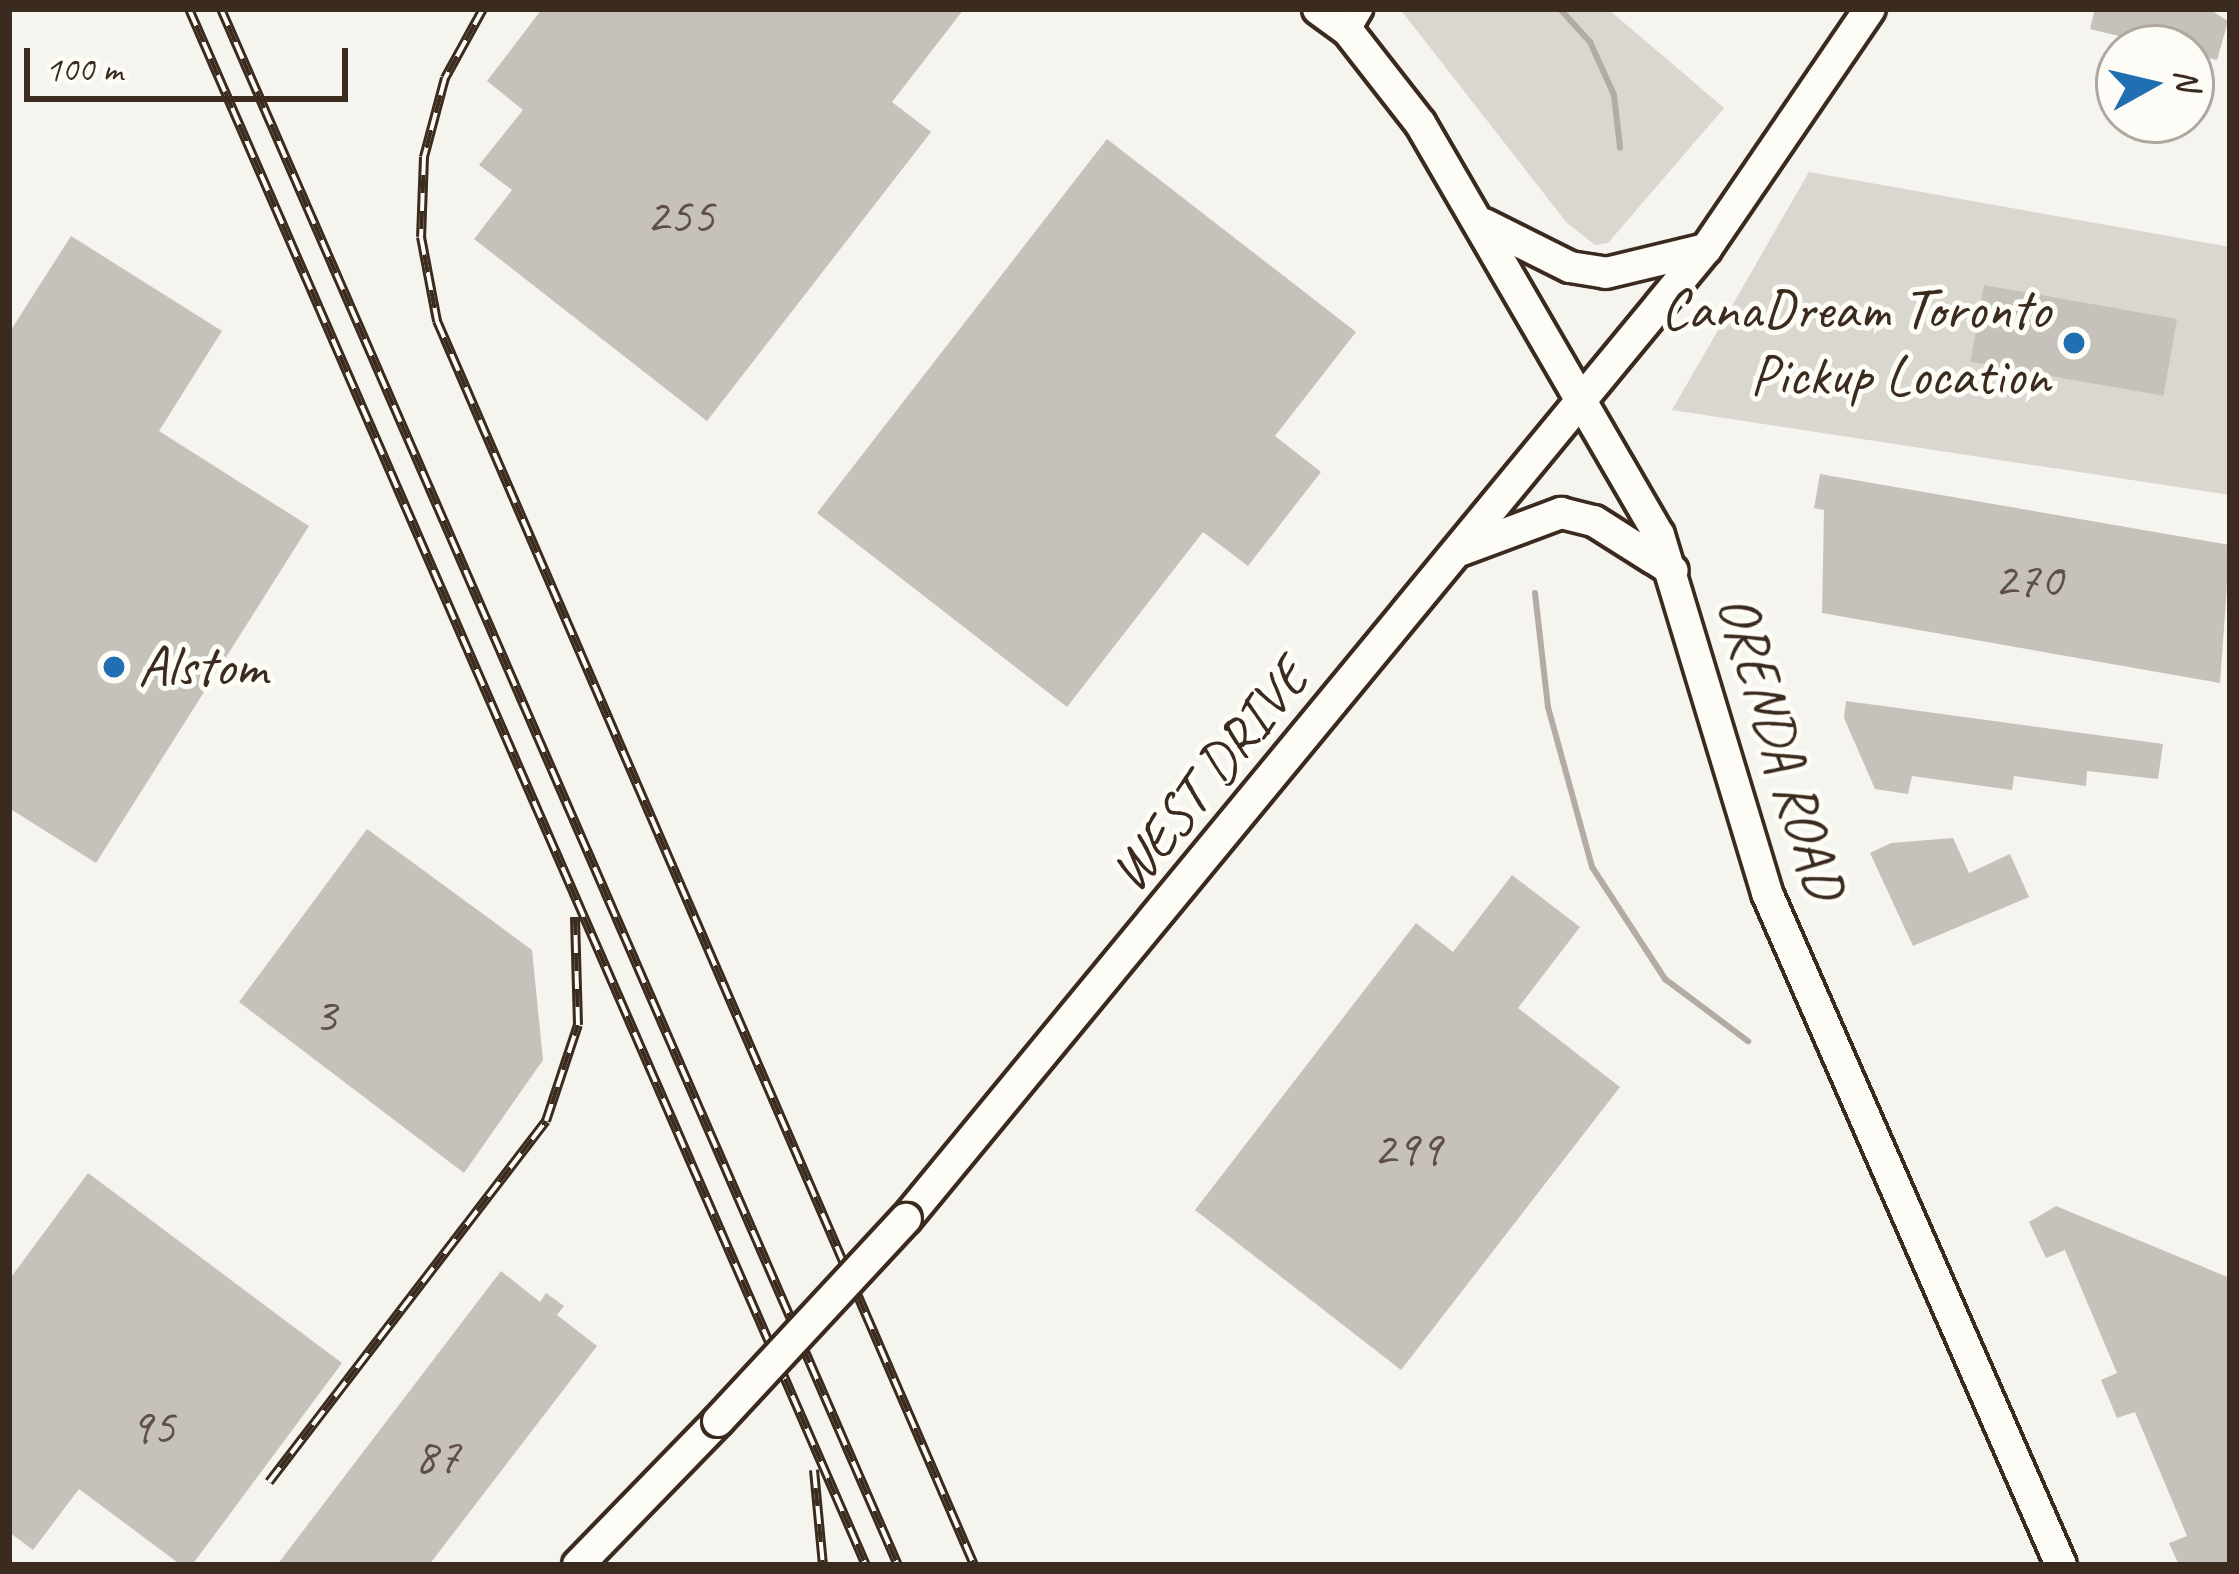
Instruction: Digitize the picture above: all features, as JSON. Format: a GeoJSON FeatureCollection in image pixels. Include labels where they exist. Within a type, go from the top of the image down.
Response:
{"type":"FeatureCollection","features":[{"type":"Feature","properties":{"kind":"street","name":"ORENDA ROAD"},"geometry":{"type":"LineString","coordinates":[[1318,9],[1354,20],[1484,224],[1675,573],[1767,893],[2061,1565]]}},
{"type":"Feature","properties":{"kind":"street","name":"WEST DRIVE"},"geometry":{"type":"LineString","coordinates":[[578,1565],[906,1219],[1706,248],[1870,9]]}},
{"type":"Feature","properties":{"kind":"street"},"geometry":{"type":"LineString","coordinates":[[1484,224],[1570,267],[1606,273],[1706,248]]}},
{"type":"Feature","properties":{"kind":"street"},"geometry":{"type":"LineString","coordinates":[[1457,553],[1561,513],[1594,521],[1675,573]]}},
{"type":"Feature","properties":{"kind":"shaded area"},"geometry":{"type":"Polygon","coordinates":[[[1400,9],[1608,9],[1724,108],[1608,243],[1595,245],[1567,223],[1400,9]]]}},
{"type":"Feature","properties":{"kind":"shaded area"},"geometry":{"type":"Polygon","coordinates":[[[1809,172],[2230,247],[2230,495],[1672,410],[1809,172]]]}},
{"type":"Feature","properties":{"kind":"building"},"geometry":{"type":"Polygon","coordinates":[[[542,9],[964,9],[892,102],[931,132],[707,421],[474,239],[512,190],[479,165],[523,110],[487,81],[542,9]]]}},
{"type":"Feature","properties":{"kind":"building"},"geometry":{"type":"Polygon","coordinates":[[[2095,9],[2209,9],[2228,21],[2217,60],[2215,24],[2095,24],[2095,30],[2090,29],[2095,9]]]}},
{"type":"Feature","properties":{"kind":"building"},"geometry":{"type":"Polygon","coordinates":[[[1107,139],[1356,332],[1275,436],[1321,472],[1248,566],[1203,532],[1067,707],[817,513],[1107,139]]]}},
{"type":"Feature","properties":{"kind":"building","name":"Alstom"},"geometry":{"type":"Polygon","coordinates":[[[71,236],[222,331],[159,431],[309,526],[96,863],[9,808],[9,333],[71,236]]]}},
{"type":"Feature","properties":{"kind":"building","name":"CanaDream Toronto Pickup Location"},"geometry":{"type":"Polygon","coordinates":[[[1984,285],[2177,319],[2163,396],[1970,362],[1984,285]]]}},
{"type":"Feature","properties":{"kind":"building"},"geometry":{"type":"Polygon","coordinates":[[[1820,474],[2230,545],[2220,683],[1822,613],[1824,510],[1814,508],[1820,474]]]}},
{"type":"Feature","properties":{"kind":"building"},"geometry":{"type":"Polygon","coordinates":[[[1846,701],[2163,744],[2158,779],[2087,771],[2086,786],[2014,776],[2012,790],[1912,776],[1908,794],[1875,789],[1844,718],[1846,701]]]}},
{"type":"Feature","properties":{"kind":"building"},"geometry":{"type":"Polygon","coordinates":[[[367,829],[532,950],[543,1060],[464,1173],[239,1002],[367,829]]]}},
{"type":"Feature","properties":{"kind":"building"},"geometry":{"type":"Polygon","coordinates":[[[1953,838],[1969,873],[2010,854],[2029,897],[1913,946],[1870,853],[1891,843],[1953,838]]]}},
{"type":"Feature","properties":{"kind":"building"},"geometry":{"type":"Polygon","coordinates":[[[1512,875],[1580,927],[1518,1008],[1620,1087],[1401,1370],[1195,1210],[1416,923],[1453,952],[1512,875]]]}},
{"type":"Feature","properties":{"kind":"building"},"geometry":{"type":"Polygon","coordinates":[[[88,1173],[342,1363],[192,1565],[181,1565],[79,1489],[33,1550],[9,1532],[9,1280],[88,1173]]]}},
{"type":"Feature","properties":{"kind":"building"},"geometry":{"type":"Polygon","coordinates":[[[2056,1206],[2230,1278],[2230,1565],[2179,1565],[2169,1543],[2187,1536],[2135,1412],[2117,1418],[2101,1380],[2117,1373],[2065,1250],[2046,1258],[2029,1222],[2056,1206]]]}},
{"type":"Feature","properties":{"kind":"building"},"geometry":{"type":"Polygon","coordinates":[[[501,1271],[540,1302],[546,1293],[564,1306],[557,1315],[597,1346],[429,1565],[277,1565],[501,1271]]]}},
{"type":"Feature","properties":{"kind":"waterway"},"geometry":{"type":"LineString","coordinates":[[1560,9],[1590,42],[1614,95],[1620,148]]}},
{"type":"Feature","properties":{"kind":"waterway"},"geometry":{"type":"LineString","coordinates":[[1535,593],[1548,707],[1592,867],[1665,979],[1748,1041]]}},
{"type":"Feature","properties":{"kind":"railway"},"geometry":{"type":"LineString","coordinates":[[189,9],[866,1565]]}},
{"type":"Feature","properties":{"kind":"railway"},"geometry":{"type":"LineString","coordinates":[[221,9],[898,1565]]}},
{"type":"Feature","properties":{"kind":"railway"},"geometry":{"type":"LineString","coordinates":[[483,9],[445,78],[424,157],[421,237],[437,321],[974,1565]]}},
{"type":"Feature","properties":{"kind":"railway"},"geometry":{"type":"LineString","coordinates":[[269,1482],[546,1121],[578,1025],[575,917]]}},
{"type":"Feature","properties":{"kind":"railway"},"geometry":{"type":"LineString","coordinates":[[814,1470],[823,1565]]}},
{"type":"Feature","properties":{"kind":"place","name":"CanaDream Toronto Pickup Location"},"geometry":{"type":"Point","coordinates":[2074,343]}},
{"type":"Feature","properties":{"kind":"place","name":"Alstom"},"geometry":{"type":"Point","coordinates":[114,667]}}]}
